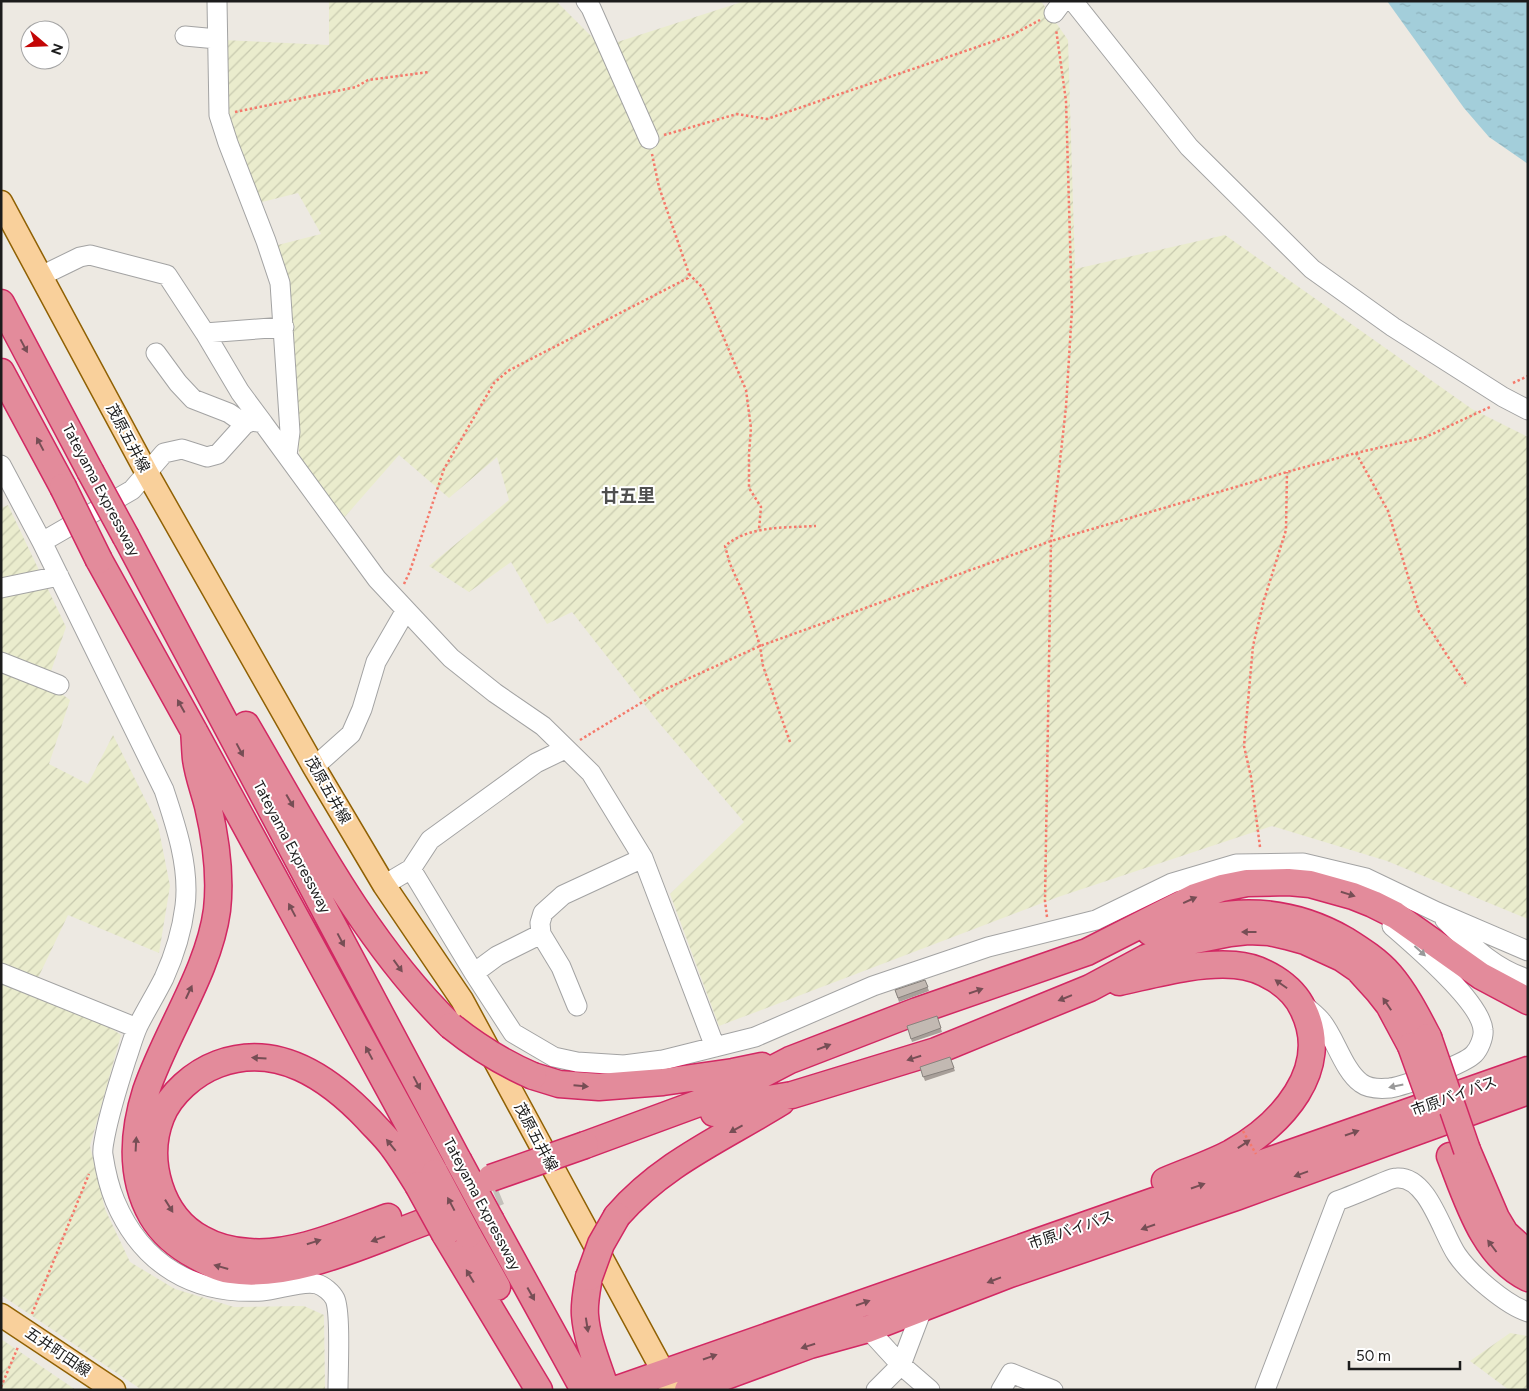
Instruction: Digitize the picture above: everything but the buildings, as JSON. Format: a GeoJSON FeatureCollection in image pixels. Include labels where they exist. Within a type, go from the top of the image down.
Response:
{"type":"FeatureCollection","features":[{"type":"Feature","properties":{"kind":"highway","name":"Tateyama Expressway"},"geometry":{"type":"LineString","coordinates":[[1,303],[490,1221],[597,1385]]}},
{"type":"Feature","properties":{"kind":"highway","name":"Tateyama Expressway"},"geometry":{"type":"LineString","coordinates":[[1,372],[63,487],[99,560],[194,731],[412,1134],[433,1210],[545,1385]]}},
{"type":"Feature","properties":{"kind":"highway"},"geometry":{"type":"LineString","coordinates":[[126,537],[162,582],[342,889],[405,976],[451,1026],[467,1039],[493,1056],[533,1076],[559,1084],[582,1086],[624,1086],[733,1072],[790,1060]]}},
{"type":"Feature","properties":{"kind":"highway"},"geometry":{"type":"LineString","coordinates":[[194,731],[196,759],[217,852],[217,910],[213,931],[204,959],[146,1090],[140,1114],[136,1134],[136,1160],[137,1174],[145,1203],[162,1229],[186,1251],[215,1266],[230,1270],[247,1271],[285,1268],[310,1263],[433,1210]]}},
{"type":"Feature","properties":{"kind":"highway"},"geometry":{"type":"LineString","coordinates":[[1087,952],[1196,897],[1222,888],[1247,883],[1288,882],[1310,884],[1353,896],[1395,915],[1481,976],[1528,1001]]}},
{"type":"Feature","properties":{"kind":"highway"},"geometry":{"type":"LineString","coordinates":[[586,1152],[729,1092],[790,1060],[918,1011],[1087,952],[1176,924],[1239,913],[1259,913],[1295,919],[1318,927],[1339,937],[1373,959],[1390,975],[1417,1016],[1419,1042],[1459,1153],[1474,1217],[1497,1252],[1510,1266],[1528,1278]]}},
{"type":"Feature","properties":{"kind":"highway"},"geometry":{"type":"LineString","coordinates":[[495,1185],[586,1152],[735,1105],[792,1095],[936,1051],[1090,988],[1146,958],[1185,942],[1208,936],[1248,931],[1268,932],[1305,941],[1342,958],[1358,969],[1419,1042]]}},
{"type":"Feature","properties":{"kind":"highway"},"geometry":{"type":"LineString","coordinates":[[1059,1234],[1096,1211],[1231,1153],[1260,1133],[1285,1110],[1297,1094],[1307,1074],[1312,1056],[1313,1036],[1309,1020],[1300,1002],[1289,989],[1275,979],[1260,972],[1236,965],[1200,966],[1090,988]]}},
{"type":"Feature","properties":{"kind":"highway"},"geometry":{"type":"LineString","coordinates":[[241,1058],[270,1059],[290,1063],[310,1071],[341,1093],[393,1147],[433,1210],[296,1248],[250,1252],[214,1245],[186,1228],[166,1202],[158,1184],[154,1166],[153,1148],[156,1132],[162,1115],[171,1100],[196,1075],[210,1067],[241,1058]]}},
{"type":"Feature","properties":{"kind":"highway","name":"市原バイパス"},"geometry":{"type":"LineString","coordinates":[[597,1385],[667,1381],[1059,1234],[1528,1070]]}},
{"type":"Feature","properties":{"kind":"highway","name":"市原バイパス"},"geometry":{"type":"LineString","coordinates":[[688,1390],[810,1345],[868,1329],[1010,1274],[1236,1198],[1528,1091]]}},
{"type":"Feature","properties":{"kind":"highway"},"geometry":{"type":"LineString","coordinates":[[597,1385],[585,1315],[586,1298],[589,1277],[601,1244],[618,1216],[630,1201],[663,1172],[792,1095]]}},
{"type":"Feature","properties":{"kind":"highway"},"geometry":{"type":"LineString","coordinates":[[1462,1116],[1492,1115],[1528,1108]]}},
{"type":"Feature","properties":{"kind":"highway"},"geometry":{"type":"LineString","coordinates":[[1459,1153],[1505,1233],[1528,1254]]}},
{"type":"Feature","properties":{"kind":"main road","name":"茂原五井線"},"geometry":{"type":"LineString","coordinates":[[1,202],[147,474],[314,766],[384,885],[462,1000],[667,1381]]}},
{"type":"Feature","properties":{"kind":"main road","name":"五井町田線"},"geometry":{"type":"LineString","coordinates":[[1,1315],[114,1390]]}},
{"type":"Feature","properties":{"kind":"street"},"geometry":{"type":"LineString","coordinates":[[217,1],[219,116],[280,283],[290,432],[287,456]]}},
{"type":"Feature","properties":{"kind":"street"},"geometry":{"type":"LineString","coordinates":[[586,1],[591,8],[649,139]]}},
{"type":"Feature","properties":{"kind":"street"},"geometry":{"type":"LineString","coordinates":[[1073,1],[1189,147],[1312,269],[1393,327],[1503,397],[1528,410]]}},
{"type":"Feature","properties":{"kind":"street"},"geometry":{"type":"LineString","coordinates":[[185,36],[217,39]]}},
{"type":"Feature","properties":{"kind":"street"},"geometry":{"type":"LineString","coordinates":[[41,276],[80,257],[90,255],[167,275],[205,333],[240,392],[254,424]]}},
{"type":"Feature","properties":{"kind":"street"},"geometry":{"type":"LineString","coordinates":[[205,333],[284,327]]}},
{"type":"Feature","properties":{"kind":"street"},"geometry":{"type":"LineString","coordinates":[[156,353],[178,383],[193,399],[254,424],[287,456],[377,579],[451,658],[495,693],[543,726],[591,773],[643,858],[715,1047]]}},
{"type":"Feature","properties":{"kind":"street"},"geometry":{"type":"LineString","coordinates":[[42,542],[132,490],[164,453],[182,449],[207,457],[218,454],[254,424]]}},
{"type":"Feature","properties":{"kind":"street"},"geometry":{"type":"LineString","coordinates":[[1,465],[42,542],[164,790],[178,830],[186,882],[186,905],[183,920],[174,953],[164,978],[137,1028],[109,1113],[102,1154],[115,1201],[141,1244],[160,1263],[183,1277],[205,1286],[242,1292],[302,1284],[317,1284],[329,1291],[335,1300],[337,1314],[338,1390]]}},
{"type":"Feature","properties":{"kind":"street"},"geometry":{"type":"LineString","coordinates":[[1,588],[59,576]]}},
{"type":"Feature","properties":{"kind":"street"},"geometry":{"type":"LineString","coordinates":[[314,766],[351,734],[362,709],[376,662],[402,605]]}},
{"type":"Feature","properties":{"kind":"street"},"geometry":{"type":"LineString","coordinates":[[1,662],[59,685]]}},
{"type":"Feature","properties":{"kind":"street"},"geometry":{"type":"LineString","coordinates":[[384,885],[411,869],[430,840],[536,763],[565,749]]}},
{"type":"Feature","properties":{"kind":"street"},"geometry":{"type":"LineString","coordinates":[[578,1006],[561,966],[541,934],[540,923],[543,913],[563,895],[643,858]]}},
{"type":"Feature","properties":{"kind":"street"},"geometry":{"type":"LineString","coordinates":[[411,869],[474,974],[513,1033],[554,1057],[577,1062],[624,1064],[663,1060],[755,1037],[873,986],[988,947],[1096,920],[1172,883],[1236,864],[1302,863],[1366,878],[1437,912],[1528,951]]}},
{"type":"Feature","properties":{"kind":"street"},"geometry":{"type":"LineString","coordinates":[[1300,1002],[1322,1022],[1353,1074],[1360,1082],[1368,1086],[1391,1088],[1405,1084],[1459,1065],[1474,1054],[1481,1043],[1484,1031],[1480,1018],[1442,971],[1385,919],[1373,904]]}},
{"type":"Feature","properties":{"kind":"street"},"geometry":{"type":"LineString","coordinates":[[1437,912],[1477,952],[1511,973],[1528,979]]}},
{"type":"Feature","properties":{"kind":"street"},"geometry":{"type":"LineString","coordinates":[[474,974],[497,956],[541,934]]}},
{"type":"Feature","properties":{"kind":"street"},"geometry":{"type":"LineString","coordinates":[[1,973],[137,1028]]}},
{"type":"Feature","properties":{"kind":"street"},"geometry":{"type":"LineString","coordinates":[[1264,1390],[1337,1201],[1396,1178],[1408,1179],[1420,1186],[1427,1195],[1447,1238],[1458,1256],[1472,1273],[1493,1291],[1528,1312]]}},
{"type":"Feature","properties":{"kind":"street"},"geometry":{"type":"LineString","coordinates":[[876,1390],[901,1365],[924,1307]]}},
{"type":"Feature","properties":{"kind":"street"},"geometry":{"type":"LineString","coordinates":[[868,1329],[901,1365],[930,1390]]}},
{"type":"Feature","properties":{"kind":"street"},"geometry":{"type":"LineString","coordinates":[[1000,1390],[1011,1373],[1053,1390]]}},
{"type":"Feature","properties":{"kind":"path"},"geometry":{"type":"LineString","coordinates":[[759,530],[760,507],[749,488],[751,428],[746,390],[702,286],[689,274],[659,186],[649,139],[737,114],[768,119],[1012,35],[1059,7],[1066,101],[1072,310],[1066,407],[1051,541],[1045,901],[1049,933]]}},
{"type":"Feature","properties":{"kind":"path"},"geometry":{"type":"LineString","coordinates":[[219,116],[356,86],[368,80],[429,72]]}},
{"type":"Feature","properties":{"kind":"path"},"geometry":{"type":"LineString","coordinates":[[402,605],[410,571],[444,469],[494,383],[508,371],[688,278],[689,274]]}},
{"type":"Feature","properties":{"kind":"path"},"geometry":{"type":"LineString","coordinates":[[565,749],[659,692],[760,646],[1051,541],[1287,472],[1426,436],[1489,408],[1503,397]]}},
{"type":"Feature","properties":{"kind":"path"},"geometry":{"type":"LineString","coordinates":[[1356,453],[1388,511],[1419,612],[1467,686]]}},
{"type":"Feature","properties":{"kind":"path"},"geometry":{"type":"LineString","coordinates":[[1263,863],[1244,746],[1254,646],[1264,600],[1286,530],[1287,472]]}},
{"type":"Feature","properties":{"kind":"path"},"geometry":{"type":"LineString","coordinates":[[790,742],[762,666],[760,646],[745,597],[730,564],[725,546],[733,539],[759,530],[816,526]]}},
{"type":"Feature","properties":{"kind":"path"},"geometry":{"type":"LineString","coordinates":[[1243,1131],[1256,1154]]}},
{"type":"Feature","properties":{"kind":"path"},"geometry":{"type":"LineString","coordinates":[[1,1387],[87,1176],[102,1154]]}},
{"type":"Feature","properties":{"kind":"green space"},"geometry":{"type":"Polygon","coordinates":[[[329,1],[556,1],[602,47],[745,1],[1041,1],[1068,40],[1075,269],[1225,235],[1472,409],[1528,437],[1528,919],[1387,861],[1272,826],[1058,897],[719,1026],[670,894],[744,822],[659,723],[572,612],[547,624],[511,562],[469,592],[429,566],[509,500],[497,457],[449,498],[399,455],[342,520],[302,476],[274,246],[321,234],[298,193],[250,205],[227,126],[223,40],[329,45],[329,1]]]}},
{"type":"Feature","properties":{"kind":"green space"},"geometry":{"type":"Polygon","coordinates":[[[8,505],[66,627],[47,683],[70,700],[49,764],[88,784],[113,735],[158,825],[170,886],[159,953],[68,915],[38,978],[121,1035],[90,1146],[105,1209],[130,1262],[175,1289],[234,1307],[304,1306],[324,1315],[325,1390],[142,1390],[1,1295],[1,508],[8,505]]]}},
{"type":"Feature","properties":{"kind":"green space"},"geometry":{"type":"Polygon","coordinates":[[[1510,1333],[1528,1336],[1528,1390],[1509,1390],[1470,1361],[1510,1333]]]}},
{"type":"Feature","properties":{"kind":"green space"},"geometry":{"type":"Polygon","coordinates":[[[1,1339],[76,1390],[1,1390],[1,1339]]]}},
{"type":"Feature","properties":{"kind":"water"},"geometry":{"type":"Polygon","coordinates":[[[1387,1],[1528,1],[1528,164],[1489,137],[1464,108],[1387,1]]]}},
{"type":"Feature","properties":{"kind":"tunnel"},"geometry":{"type":"LineString","coordinates":[[458,1209],[499,1192]]}},
{"type":"Feature","properties":{"kind":"district","name":"廿五里"},"geometry":{"type":"Point","coordinates":[628,496]}}]}
